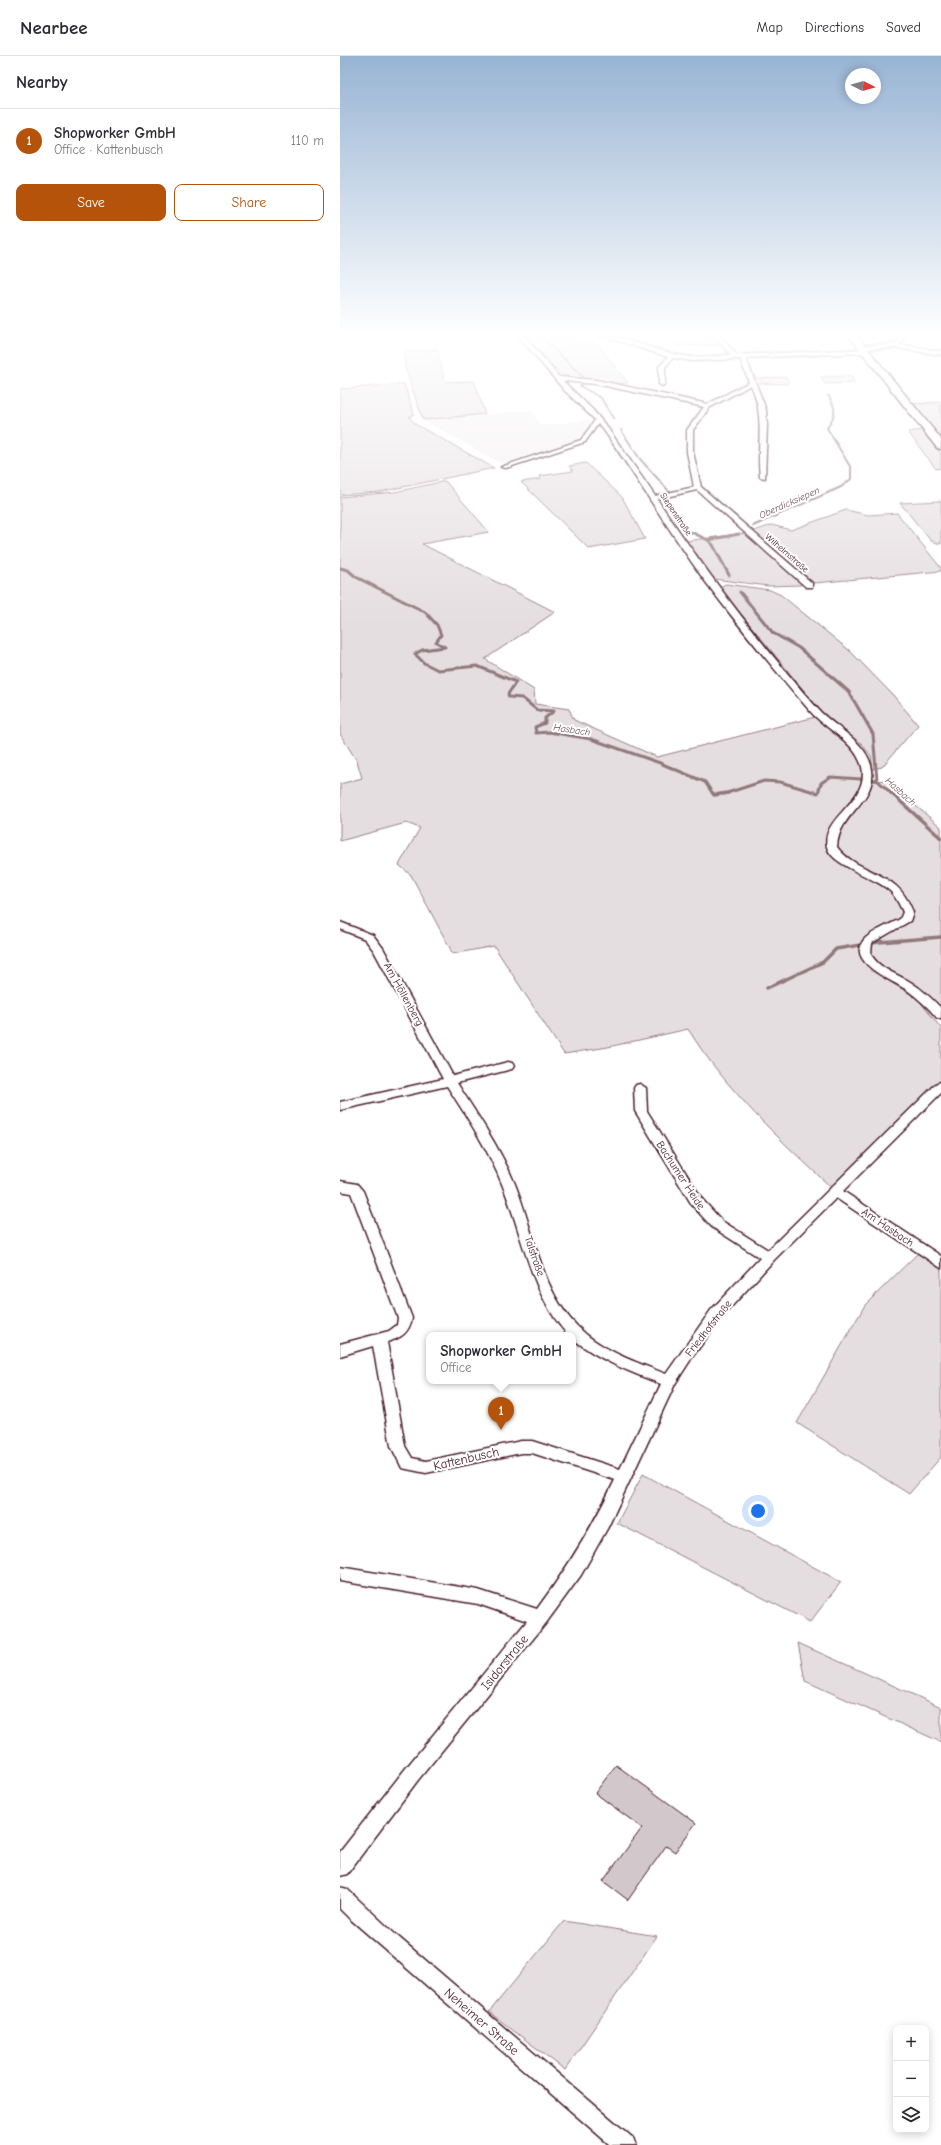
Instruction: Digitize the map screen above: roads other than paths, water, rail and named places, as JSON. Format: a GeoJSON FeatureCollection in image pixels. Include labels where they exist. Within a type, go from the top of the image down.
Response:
{"type":"FeatureCollection","features":[{"type":"Feature","properties":{"kind":"main road"},"geometry":{"type":"LineString","coordinates":[[928,429],[941,446]]}},
{"type":"Feature","properties":{"kind":"street"},"geometry":{"type":"LineString","coordinates":[[504,467],[583,441],[587,438],[591,429]]}},
{"type":"Feature","properties":{"kind":"street","name":"Siepenstraße"},"geometry":{"type":"LineString","coordinates":[[605,429],[709,580],[816,713],[854,744],[863,757],[868,779],[862,796],[844,815],[834,829],[831,844],[836,854],[894,889],[903,901],[908,912],[905,921],[868,942],[865,949],[868,958],[875,965],[912,988],[941,1015]]}},
{"type":"Feature","properties":{"kind":"street"},"geometry":{"type":"LineString","coordinates":[[653,498],[698,488],[690,452],[690,429]]}},
{"type":"Feature","properties":{"kind":"street"},"geometry":{"type":"LineString","coordinates":[[763,429],[761,464],[763,477]]}},
{"type":"Feature","properties":{"kind":"street","name":"Wilhelmstraße"},"geometry":{"type":"LineString","coordinates":[[698,488],[809,586]]}},
{"type":"Feature","properties":{"kind":"street","name":"Am Höllenberg"},"geometry":{"type":"LineString","coordinates":[[340,924],[369,937],[379,950],[451,1081]]}},
{"type":"Feature","properties":{"kind":"street"},"geometry":{"type":"LineString","coordinates":[[340,1106],[451,1081],[508,1066]]}},
{"type":"Feature","properties":{"kind":"street","name":"Talstraße"},"geometry":{"type":"LineString","coordinates":[[451,1081],[483,1132],[508,1182],[539,1271],[551,1300],[563,1319],[585,1341],[620,1362],[669,1381]]}},
{"type":"Feature","properties":{"kind":"street","name":"Friedhofstraße"},"geometry":{"type":"LineString","coordinates":[[540,1618],[576,1570],[603,1522],[669,1381],[716,1314],[769,1257],[941,1086]]}},
{"type":"Feature","properties":{"kind":"street","name":"Bachumer Heide"},"geometry":{"type":"LineString","coordinates":[[640,1088],[641,1111],[697,1202],[722,1228],[769,1257]]}},
{"type":"Feature","properties":{"kind":"street"},"geometry":{"type":"LineString","coordinates":[[340,1186],[353,1187],[357,1192],[405,1318],[403,1328],[399,1332],[340,1350]]}},
{"type":"Feature","properties":{"kind":"street","name":"Am Hasbach"},"geometry":{"type":"LineString","coordinates":[[836,1192],[941,1263]]}},
{"type":"Feature","properties":{"kind":"street","name":"Kattenbusch"},"geometry":{"type":"LineString","coordinates":[[379,1339],[398,1446],[407,1464],[426,1467],[515,1448],[532,1447],[625,1477]]}},
{"type":"Feature","properties":{"kind":"street"},"geometry":{"type":"LineString","coordinates":[[340,1574],[478,1597],[540,1618]]}},
{"type":"Feature","properties":{"kind":"street","name":"Isidorstraße"},"geometry":{"type":"LineString","coordinates":[[340,1867],[412,1774],[540,1618]]}},
{"type":"Feature","properties":{"kind":"street","name":"Neheimer Straße"},"geometry":{"type":"LineString","coordinates":[[340,1896],[359,1916],[475,2014],[595,2121],[626,2145]]}},
{"type":"Feature","properties":{"kind":"waterway","name":"Oberdicksiepen"},"geometry":{"type":"LineString","coordinates":[[753,526],[841,487],[851,479],[851,468],[828,429]]}},
{"type":"Feature","properties":{"kind":"waterway"},"geometry":{"type":"LineString","coordinates":[[621,430],[640,459],[668,490]]}},
{"type":"Feature","properties":{"kind":"waterway"},"geometry":{"type":"LineString","coordinates":[[668,507],[684,528],[692,533]]}},
{"type":"Feature","properties":{"kind":"waterway"},"geometry":{"type":"LineString","coordinates":[[691,532],[708,540]]}},
{"type":"Feature","properties":{"kind":"waterway","name":"Oberdicksiepen"},"geometry":{"type":"LineString","coordinates":[[708,540],[739,534]]}},
{"type":"Feature","properties":{"kind":"waterway"},"geometry":{"type":"LineString","coordinates":[[708,540],[713,545],[729,575]]}},
{"type":"Feature","properties":{"kind":"waterway","name":"Hasbach"},"geometry":{"type":"LineString","coordinates":[[340,568],[348,570],[356,577],[425,612],[437,625],[441,635],[436,642],[445,647],[422,650],[415,654],[424,663],[438,670],[477,666],[516,682],[508,694],[509,697],[522,698],[537,710],[554,711],[545,718],[545,723],[535,727],[536,733],[549,732],[591,739],[660,763],[705,782],[713,794]]}},
{"type":"Feature","properties":{"kind":"waterway"},"geometry":{"type":"LineString","coordinates":[[740,592],[773,633],[799,648],[849,692],[873,734],[877,780]]}},
{"type":"Feature","properties":{"kind":"waterway","name":"Hasbach"},"geometry":{"type":"LineString","coordinates":[[726,793],[764,781],[780,782],[818,793],[821,783],[830,777],[877,780]]}},
{"type":"Feature","properties":{"kind":"waterway","name":"Hasbach"},"geometry":{"type":"LineString","coordinates":[[877,780],[892,794]]}},
{"type":"Feature","properties":{"kind":"waterway","name":"Hasbach"},"geometry":{"type":"LineString","coordinates":[[713,793],[714,795],[726,793]]}},
{"type":"Feature","properties":{"kind":"waterway","name":"Hasbach"},"geometry":{"type":"LineString","coordinates":[[891,793],[941,838]]}},
{"type":"Feature","properties":{"kind":"waterway"},"geometry":{"type":"LineString","coordinates":[[767,988],[823,962],[836,949],[879,942],[941,937]]}},
{"type":"Feature","properties":{"kind":"place","name":"Shopworker GmbH"},"geometry":{"type":"Point","coordinates":[501,1430]}}]}
